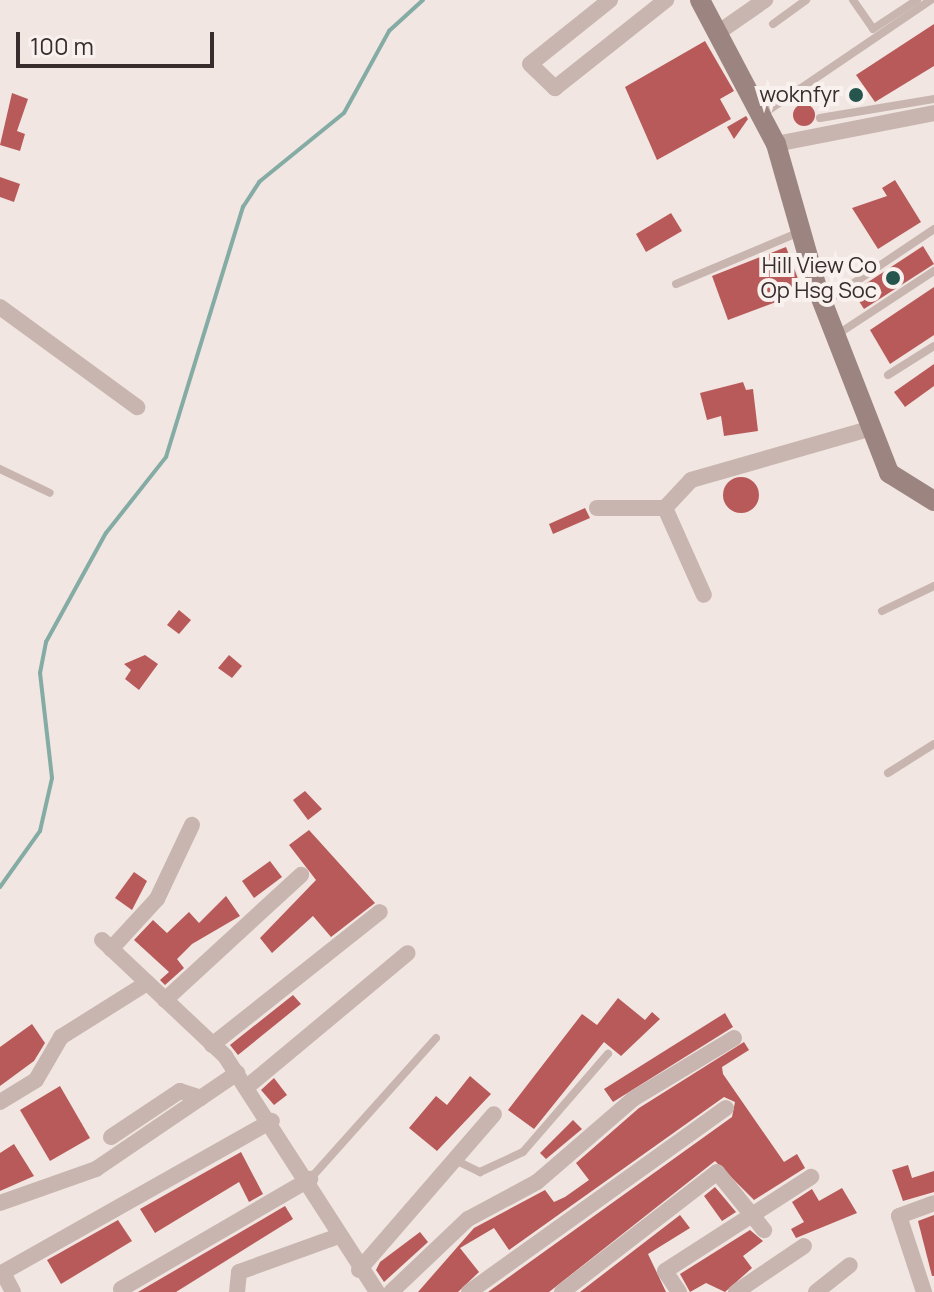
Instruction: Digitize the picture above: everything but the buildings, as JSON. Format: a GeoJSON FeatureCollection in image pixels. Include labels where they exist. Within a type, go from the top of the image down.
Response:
{"type":"FeatureCollection","features":[{"type":"Feature","properties":{"kind":"street"},"geometry":{"type":"LineString","coordinates":[[610,0],[530,64],[555,88],[666,0]]}},
{"type":"Feature","properties":{"kind":"street"},"geometry":{"type":"LineString","coordinates":[[700,0],[776,144],[823,304],[889,473],[934,501]]}},
{"type":"Feature","properties":{"kind":"street"},"geometry":{"type":"LineString","coordinates":[[716,34],[765,0]]}},
{"type":"Feature","properties":{"kind":"street"},"geometry":{"type":"LineString","coordinates":[[776,144],[934,113]]}},
{"type":"Feature","properties":{"kind":"street"},"geometry":{"type":"LineString","coordinates":[[0,307],[137,407]]}},
{"type":"Feature","properties":{"kind":"street"},"geometry":{"type":"LineString","coordinates":[[597,508],[665,508],[691,480],[872,428]]}},
{"type":"Feature","properties":{"kind":"street"},"geometry":{"type":"LineString","coordinates":[[665,508],[704,595]]}},
{"type":"Feature","properties":{"kind":"street"},"geometry":{"type":"LineString","coordinates":[[192,825],[157,899],[106,944],[212,1045],[242,1080],[310,1179],[359,1270],[377,1292]]}},
{"type":"Feature","properties":{"kind":"street"},"geometry":{"type":"LineString","coordinates":[[165,1000],[301,875]]}},
{"type":"Feature","properties":{"kind":"street"},"geometry":{"type":"LineString","coordinates":[[212,1045],[380,912]]}},
{"type":"Feature","properties":{"kind":"street"},"geometry":{"type":"LineString","coordinates":[[0,1203],[96,1169],[201,1098],[242,1080],[408,953]]}},
{"type":"Feature","properties":{"kind":"street"},"geometry":{"type":"LineString","coordinates":[[0,1102],[36,1080],[61,1037],[147,983]]}},
{"type":"Feature","properties":{"kind":"street"},"geometry":{"type":"LineString","coordinates":[[391,1292],[468,1219],[526,1190],[633,1099],[734,1038]]}},
{"type":"Feature","properties":{"kind":"street"},"geometry":{"type":"LineString","coordinates":[[111,1137],[180,1091],[201,1098]]}},
{"type":"Feature","properties":{"kind":"street"},"geometry":{"type":"LineString","coordinates":[[469,1292],[726,1108]]}},
{"type":"Feature","properties":{"kind":"street"},"geometry":{"type":"LineString","coordinates":[[359,1270],[494,1114]]}},
{"type":"Feature","properties":{"kind":"street"},"geometry":{"type":"LineString","coordinates":[[13,1292],[1,1274],[272,1121]]}},
{"type":"Feature","properties":{"kind":"street"},"geometry":{"type":"LineString","coordinates":[[562,1292],[717,1172],[764,1230]]}},
{"type":"Feature","properties":{"kind":"street"},"geometry":{"type":"LineString","coordinates":[[679,1292],[665,1271],[811,1177]]}},
{"type":"Feature","properties":{"kind":"street"},"geometry":{"type":"LineString","coordinates":[[121,1289],[310,1179]]}},
{"type":"Feature","properties":{"kind":"street"},"geometry":{"type":"LineString","coordinates":[[924,1292],[899,1216],[934,1203]]}},
{"type":"Feature","properties":{"kind":"street"},"geometry":{"type":"LineString","coordinates":[[237,1292],[239,1272],[339,1236]]}},
{"type":"Feature","properties":{"kind":"street"},"geometry":{"type":"LineString","coordinates":[[736,1292],[804,1246]]}},
{"type":"Feature","properties":{"kind":"street"},"geometry":{"type":"LineString","coordinates":[[816,1292],[850,1265]]}},
{"type":"Feature","properties":{"kind":"lane"},"geometry":{"type":"LineString","coordinates":[[773,24],[806,0]]}},
{"type":"Feature","properties":{"kind":"lane"},"geometry":{"type":"LineString","coordinates":[[853,0],[873,29],[917,0]]}},
{"type":"Feature","properties":{"kind":"lane"},"geometry":{"type":"LineString","coordinates":[[761,116],[931,0]]}},
{"type":"Feature","properties":{"kind":"lane"},"geometry":{"type":"LineString","coordinates":[[820,118],[934,99]]}},
{"type":"Feature","properties":{"kind":"lane"},"geometry":{"type":"LineString","coordinates":[[823,304],[934,229]]}},
{"type":"Feature","properties":{"kind":"lane"},"geometry":{"type":"LineString","coordinates":[[676,284],[803,231]]}},
{"type":"Feature","properties":{"kind":"lane"},"geometry":{"type":"LineString","coordinates":[[836,335],[934,271]]}},
{"type":"Feature","properties":{"kind":"lane"},"geometry":{"type":"LineString","coordinates":[[888,375],[934,346]]}},
{"type":"Feature","properties":{"kind":"lane"},"geometry":{"type":"LineString","coordinates":[[0,469],[50,493]]}},
{"type":"Feature","properties":{"kind":"lane"},"geometry":{"type":"LineString","coordinates":[[882,611],[934,586]]}},
{"type":"Feature","properties":{"kind":"lane"},"geometry":{"type":"LineString","coordinates":[[888,773],[932,748]]}},
{"type":"Feature","properties":{"kind":"lane"},"geometry":{"type":"LineString","coordinates":[[310,1179],[436,1038]]}},
{"type":"Feature","properties":{"kind":"lane"},"geometry":{"type":"LineString","coordinates":[[454,1159],[480,1172],[523,1152],[608,1054]]}},
{"type":"Feature","properties":{"kind":"waterway"},"geometry":{"type":"LineString","coordinates":[[0,887],[40,831],[52,778],[40,673],[46,642],[106,533],[166,457],[243,207],[259,182],[344,113],[389,31],[423,0]]}},
{"type":"Feature","properties":{"kind":"place","name":"woknfyr"},"geometry":{"type":"Point","coordinates":[856,95]}},
{"type":"Feature","properties":{"kind":"place","name":"Hill View Co Op Hsg Soc"},"geometry":{"type":"Point","coordinates":[893,278]}}]}
